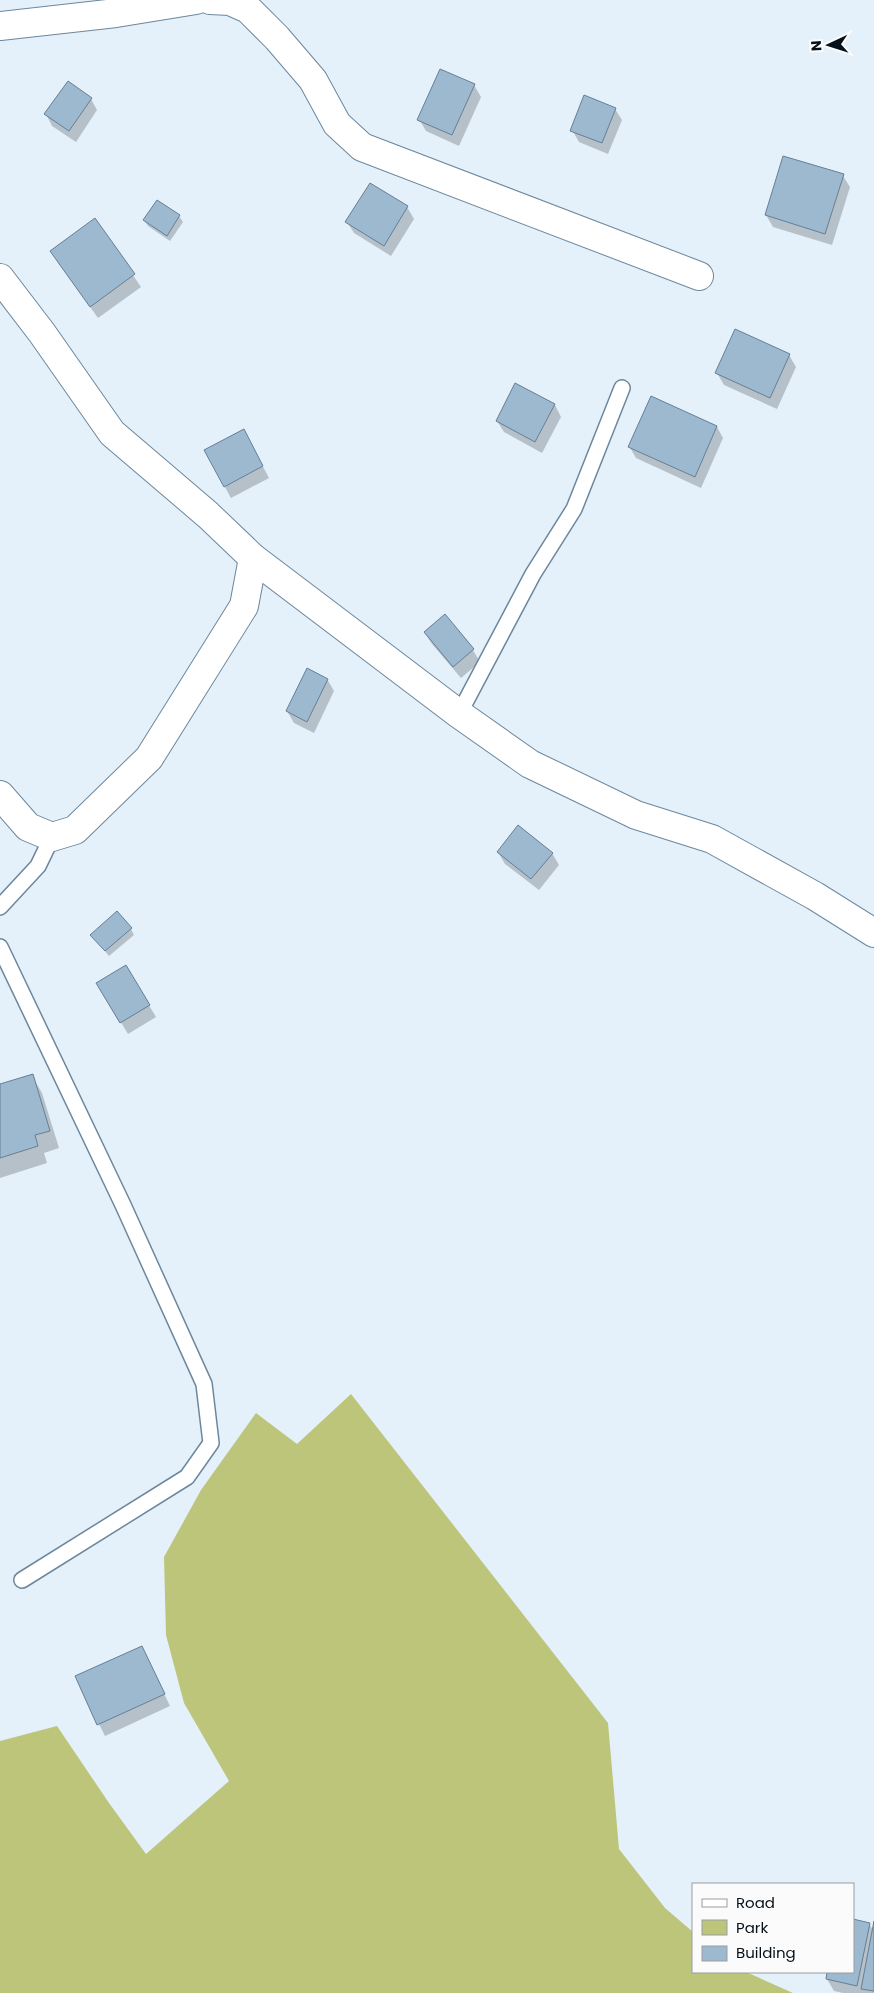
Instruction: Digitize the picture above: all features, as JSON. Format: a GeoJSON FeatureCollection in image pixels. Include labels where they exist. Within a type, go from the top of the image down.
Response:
{"type":"FeatureCollection","features":[{"type":"Feature","properties":{"kind":"street"},"geometry":{"type":"LineString","coordinates":[[0,26],[196,0]]}},
{"type":"Feature","properties":{"kind":"street"},"geometry":{"type":"LineString","coordinates":[[210,0],[230,1],[248,9],[277,38],[313,80],[337,124],[362,147],[699,276]]}},
{"type":"Feature","properties":{"kind":"street"},"geometry":{"type":"LineString","coordinates":[[0,278],[42,332],[112,433],[208,515],[253,558],[459,714],[530,764],[636,815],[712,839],[815,896],[874,933]]}},
{"type":"Feature","properties":{"kind":"street"},"geometry":{"type":"LineString","coordinates":[[0,795],[28,826],[52,837],[75,830],[149,758],[244,606],[253,558]]}},
{"type":"Feature","properties":{"kind":"lane"},"geometry":{"type":"LineString","coordinates":[[459,714],[533,574],[574,509],[622,388]]}},
{"type":"Feature","properties":{"kind":"lane"},"geometry":{"type":"LineString","coordinates":[[0,907],[38,866],[52,837]]}},
{"type":"Feature","properties":{"kind":"lane"},"geometry":{"type":"LineString","coordinates":[[0,947],[118,1196],[204,1384],[211,1444],[187,1477],[22,1580]]}},
{"type":"Feature","properties":{"kind":"green space"},"geometry":{"type":"Polygon","coordinates":[[[351,1394],[608,1723],[619,1849],[665,1908],[692,1931],[692,1973],[748,1973],[793,1993],[0,1993],[0,1741],[57,1726],[146,1854],[229,1781],[184,1703],[166,1635],[164,1557],[201,1490],[256,1413],[297,1444],[351,1394]]]}},
{"type":"Feature","properties":{"kind":"building"},"geometry":{"type":"Polygon","coordinates":[[[440,69],[475,84],[452,135],[417,120],[440,69]]]}},
{"type":"Feature","properties":{"kind":"building"},"geometry":{"type":"Polygon","coordinates":[[[68,81],[92,98],[69,131],[44,114],[68,81]]]}},
{"type":"Feature","properties":{"kind":"building"},"geometry":{"type":"Polygon","coordinates":[[[584,95],[616,108],[602,143],[570,131],[584,95]]]}},
{"type":"Feature","properties":{"kind":"building"},"geometry":{"type":"Polygon","coordinates":[[[783,156],[844,174],[825,234],[765,215],[783,156]]]}},
{"type":"Feature","properties":{"kind":"building"},"geometry":{"type":"Polygon","coordinates":[[[370,183],[408,206],[384,246],[345,222],[370,183]]]}},
{"type":"Feature","properties":{"kind":"building"},"geometry":{"type":"Polygon","coordinates":[[[157,200],[180,215],[167,236],[143,220],[157,200]]]}},
{"type":"Feature","properties":{"kind":"building"},"geometry":{"type":"Polygon","coordinates":[[[95,218],[135,274],[90,307],[50,251],[95,218]]]}},
{"type":"Feature","properties":{"kind":"building"},"geometry":{"type":"Polygon","coordinates":[[[735,329],[790,354],[770,398],[715,373],[735,329]]]}},
{"type":"Feature","properties":{"kind":"building"},"geometry":{"type":"Polygon","coordinates":[[[515,383],[555,404],[535,442],[496,421],[515,383]]]}},
{"type":"Feature","properties":{"kind":"building"},"geometry":{"type":"Polygon","coordinates":[[[651,396],[717,426],[695,477],[628,447],[651,396]]]}},
{"type":"Feature","properties":{"kind":"building"},"geometry":{"type":"Polygon","coordinates":[[[244,429],[263,466],[224,487],[204,450],[244,429]]]}},
{"type":"Feature","properties":{"kind":"building"},"geometry":{"type":"Polygon","coordinates":[[[445,614],[474,649],[453,667],[424,632],[445,614]]]}},
{"type":"Feature","properties":{"kind":"building"},"geometry":{"type":"Polygon","coordinates":[[[307,668],[328,679],[307,722],[286,711],[307,668]]]}},
{"type":"Feature","properties":{"kind":"building"},"geometry":{"type":"Polygon","coordinates":[[[518,825],[553,853],[531,879],[497,852],[518,825]]]}},
{"type":"Feature","properties":{"kind":"building"},"geometry":{"type":"Polygon","coordinates":[[[117,911],[132,928],[105,951],[90,935],[117,911]]]}},
{"type":"Feature","properties":{"kind":"building"},"geometry":{"type":"Polygon","coordinates":[[[126,965],[150,1005],[120,1023],[96,983],[126,965]]]}},
{"type":"Feature","properties":{"kind":"building"},"geometry":{"type":"Polygon","coordinates":[[[33,1074],[50,1131],[35,1135],[38,1146],[0,1158],[0,1084],[33,1074]]]}},
{"type":"Feature","properties":{"kind":"building"},"geometry":{"type":"Polygon","coordinates":[[[142,1646],[165,1694],[97,1725],[75,1676],[142,1646]]]}},
{"type":"Feature","properties":{"kind":"building"},"geometry":{"type":"Polygon","coordinates":[[[854,1919],[870,1923],[857,1986],[826,1979],[827,1973],[854,1973],[854,1919]]]}},
{"type":"Feature","properties":{"kind":"building"},"geometry":{"type":"Polygon","coordinates":[[[874,1921],[874,1991],[861,1989],[874,1921]]]}}]}
